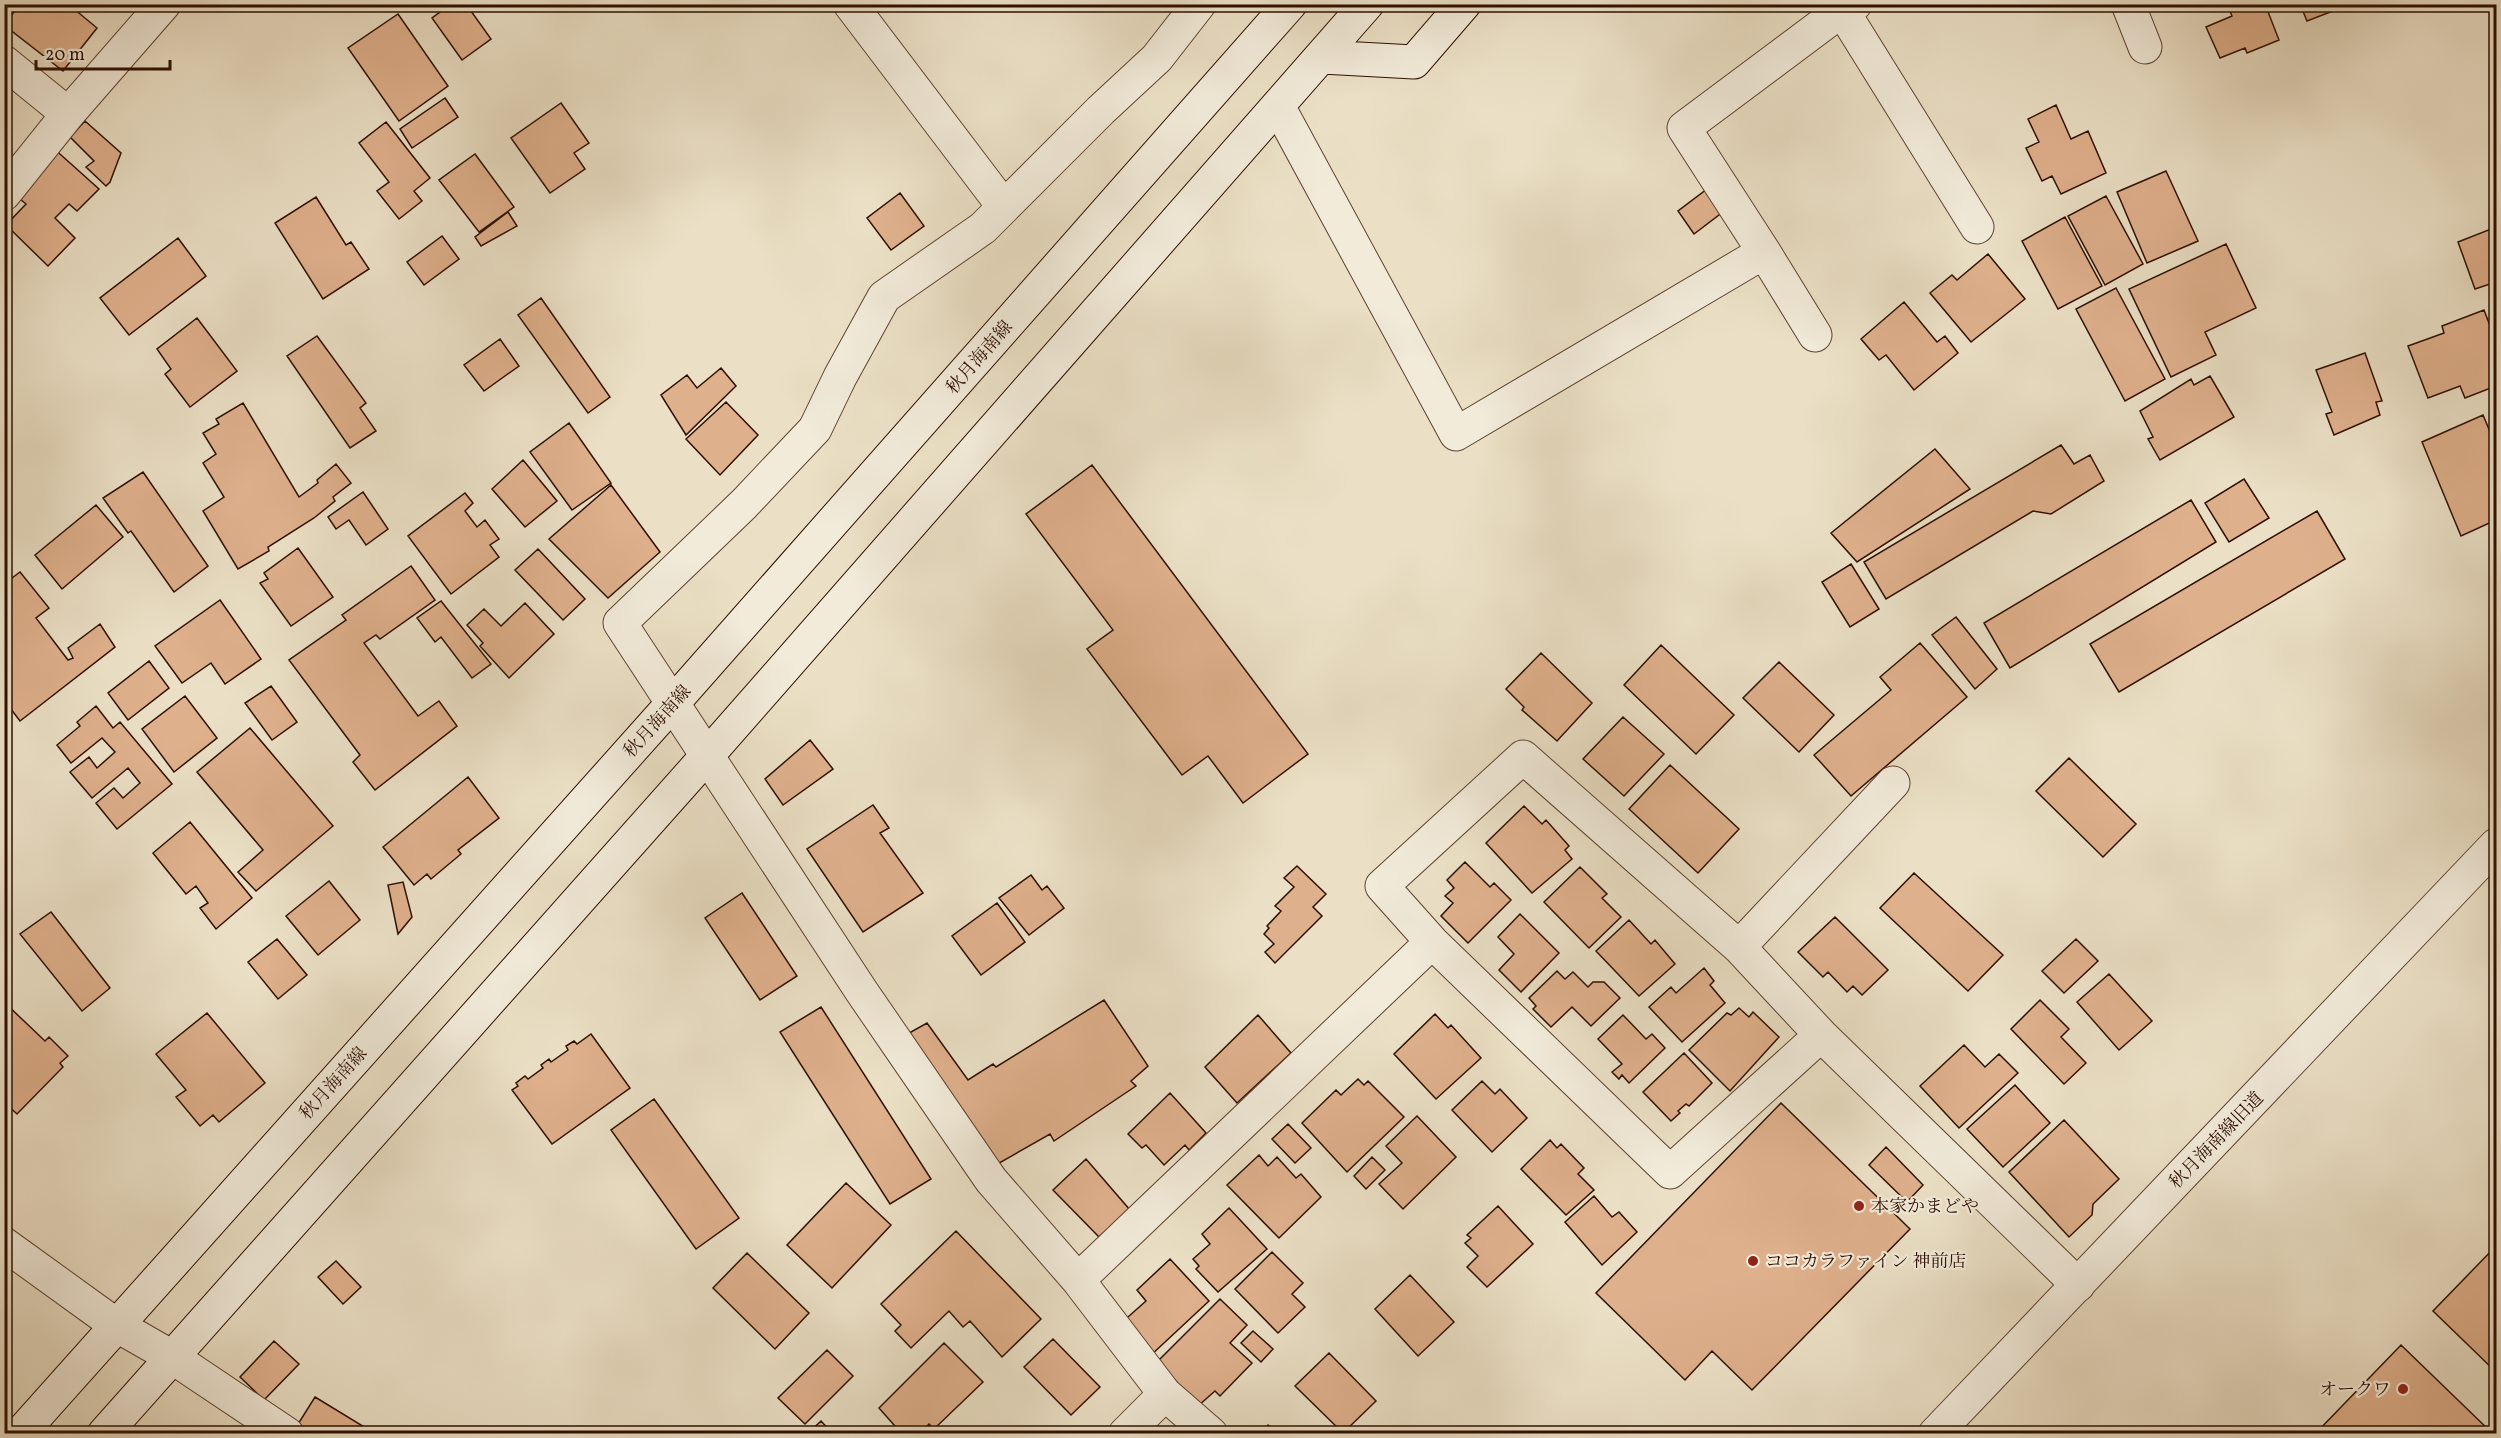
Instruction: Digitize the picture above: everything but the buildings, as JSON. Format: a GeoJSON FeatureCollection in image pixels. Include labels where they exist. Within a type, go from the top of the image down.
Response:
{"type":"FeatureCollection","features":[{"type":"Feature","properties":{"kind":"street"},"geometry":{"type":"LineString","coordinates":[[4,194],[68,114],[164,4]]}},
{"type":"Feature","properties":{"kind":"street"},"geometry":{"type":"LineString","coordinates":[[850,4],[1004,207]]}},
{"type":"Feature","properties":{"kind":"street"},"geometry":{"type":"LineString","coordinates":[[1199,4],[1157,58],[1101,110],[983,228],[884,297],[840,377],[815,429],[744,504],[620,623],[862,992],[991,1180],[1078,1280],[1165,1394],[1211,1434]]}},
{"type":"Feature","properties":{"kind":"street","name":"秋月海南線"},"geometry":{"type":"LineString","coordinates":[[20,1434],[672,704],[1290,4]]}},
{"type":"Feature","properties":{"kind":"street"},"geometry":{"type":"LineString","coordinates":[[104,1434],[706,757],[1367,4]]}},
{"type":"Feature","properties":{"kind":"street"},"geometry":{"type":"LineString","coordinates":[[1322,57],[1414,62],[1464,4]]}},
{"type":"Feature","properties":{"kind":"street"},"geometry":{"type":"LineString","coordinates":[[2128,4],[2145,47]]}},
{"type":"Feature","properties":{"kind":"street"},"geometry":{"type":"LineString","coordinates":[[1815,335],[1684,128],[1849,7],[1977,227]]}},
{"type":"Feature","properties":{"kind":"street"},"geometry":{"type":"LineString","coordinates":[[4,62],[68,114]]}},
{"type":"Feature","properties":{"kind":"street"},"geometry":{"type":"LineString","coordinates":[[1278,106],[1456,434],[1764,252]]}},
{"type":"Feature","properties":{"kind":"street"},"geometry":{"type":"LineString","coordinates":[[1821,1035],[1670,1172],[1432,942],[1382,886],[1523,757],[1739,947],[1821,1035],[2078,1285]]}},
{"type":"Feature","properties":{"kind":"street"},"geometry":{"type":"LineString","coordinates":[[1739,947],[1893,783]]}},
{"type":"Feature","properties":{"kind":"street","name":"秋月海南線旧道"},"geometry":{"type":"LineString","coordinates":[[1935,1434],[2496,845]]}},
{"type":"Feature","properties":{"kind":"street"},"geometry":{"type":"LineString","coordinates":[[1078,1280],[1432,942]]}},
{"type":"Feature","properties":{"kind":"street"},"geometry":{"type":"LineString","coordinates":[[4,1244],[116,1324],[172,1356],[287,1434]]}},
{"type":"Feature","properties":{"kind":"street"},"geometry":{"type":"LineString","coordinates":[[1125,1434],[1165,1394]]}},
{"type":"Feature","properties":{"kind":"place","name":"本家かまどや"},"geometry":{"type":"Point","coordinates":[1859,1206]}},
{"type":"Feature","properties":{"kind":"place","name":"ココカラファイン 神前店"},"geometry":{"type":"Point","coordinates":[1753,1261]}},
{"type":"Feature","properties":{"kind":"place","name":"オークワ"},"geometry":{"type":"Point","coordinates":[2403,1389]}}]}
